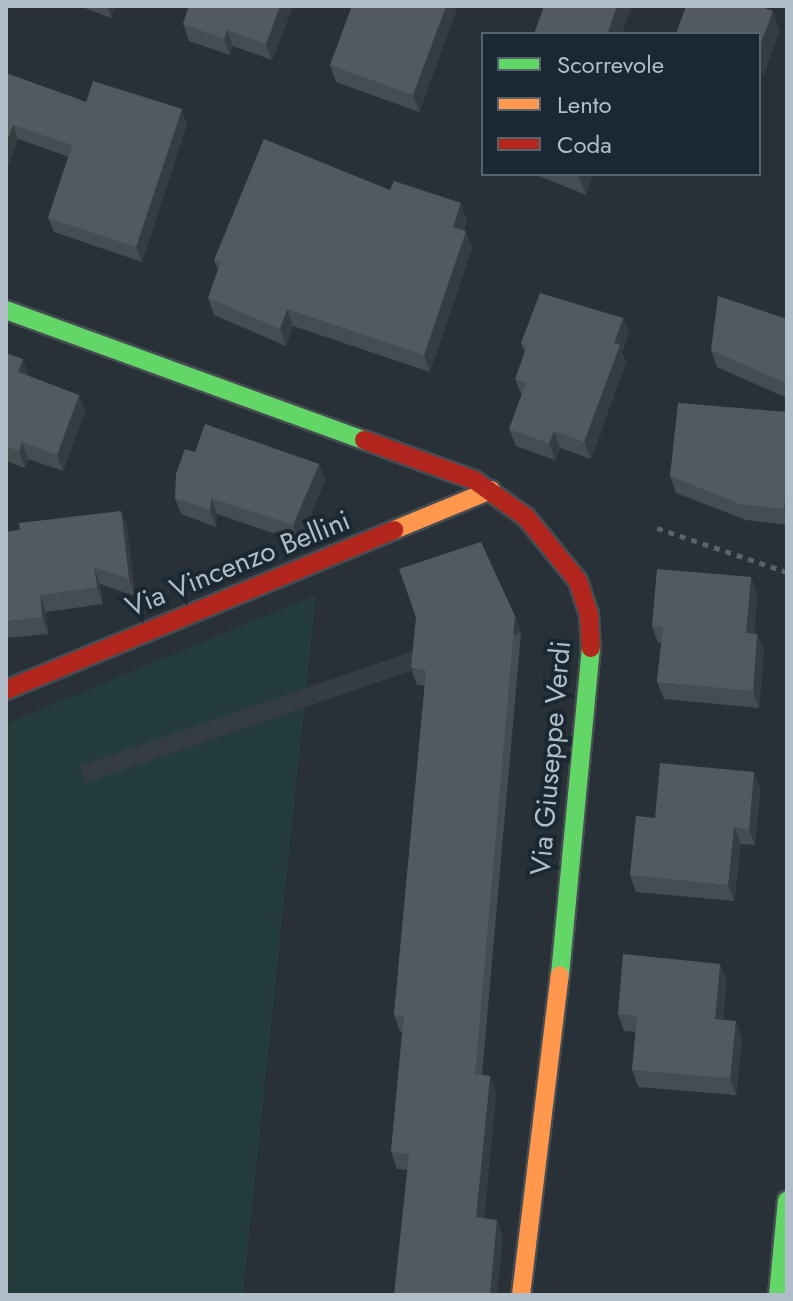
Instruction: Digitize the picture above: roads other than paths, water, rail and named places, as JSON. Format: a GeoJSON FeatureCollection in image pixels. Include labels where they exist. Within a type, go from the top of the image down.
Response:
{"type":"FeatureCollection","features":[{"type":"Feature","properties":{"kind":"street","name":"Via Giuseppe Verdi"},"geometry":{"type":"LineString","coordinates":[[6,310],[433,463],[491,490],[526,517],[561,554],[584,596],[591,632],[551,1063],[521,1295]]}},
{"type":"Feature","properties":{"kind":"street","name":"Via Vincenzo Bellini"},"geometry":{"type":"LineString","coordinates":[[6,690],[491,490]]}},
{"type":"Feature","properties":{"kind":"street"},"geometry":{"type":"LineString","coordinates":[[778,1295],[787,1200]]}}]}
